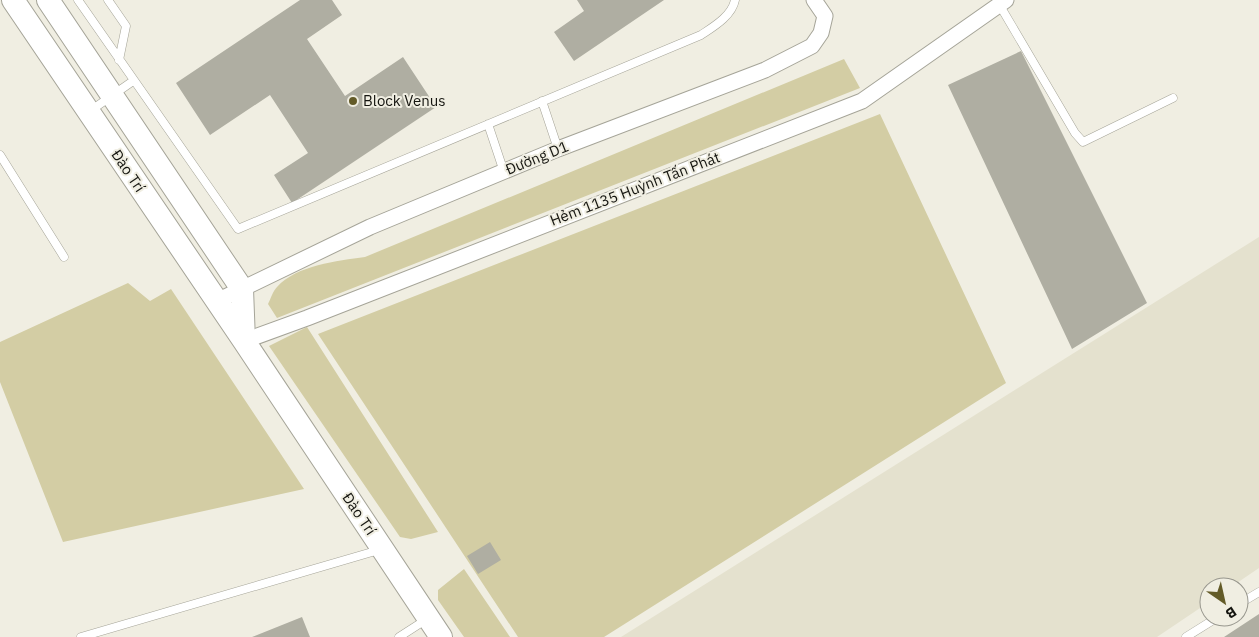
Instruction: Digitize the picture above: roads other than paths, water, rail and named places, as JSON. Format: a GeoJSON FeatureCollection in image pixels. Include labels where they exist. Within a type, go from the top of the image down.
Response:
{"type":"FeatureCollection","features":[{"type":"Feature","properties":{"kind":"street","name":"Đào Trí"},"geometry":{"type":"LineString","coordinates":[[13,0],[244,341],[441,637]]}},
{"type":"Feature","properties":{"kind":"street","name":"Đào Trí"},"geometry":{"type":"LineString","coordinates":[[48,0],[242,289]]}},
{"type":"Feature","properties":{"kind":"street","name":"Đường D1"},"geometry":{"type":"LineString","coordinates":[[217,301],[370,227],[558,150],[765,70],[812,46],[821,33],[825,16],[814,0]]}},
{"type":"Feature","properties":{"kind":"street","name":"Hẻm 1135 Huỳnh Tấn Phát"},"geometry":{"type":"LineString","coordinates":[[244,341],[862,101],[1003,2]]}},
{"type":"Feature","properties":{"kind":"street"},"geometry":{"type":"LineString","coordinates":[[242,289],[244,341]]}},
{"type":"Feature","properties":{"kind":"lane"},"geometry":{"type":"LineString","coordinates":[[78,0],[238,230],[701,35],[719,24],[734,5],[735,0]]}},
{"type":"Feature","properties":{"kind":"lane"},"geometry":{"type":"LineString","coordinates":[[108,0],[126,26],[119,60]]}},
{"type":"Feature","properties":{"kind":"lane"},"geometry":{"type":"LineString","coordinates":[[1003,2],[1075,133],[1083,142],[1173,98]]}},
{"type":"Feature","properties":{"kind":"lane"},"geometry":{"type":"LineString","coordinates":[[88,112],[133,81]]}},
{"type":"Feature","properties":{"kind":"lane"},"geometry":{"type":"LineString","coordinates":[[542,102],[558,150]]}},
{"type":"Feature","properties":{"kind":"lane"},"geometry":{"type":"LineString","coordinates":[[488,124],[504,172]]}},
{"type":"Feature","properties":{"kind":"lane"},"geometry":{"type":"LineString","coordinates":[[0,155],[64,257]]}},
{"type":"Feature","properties":{"kind":"lane"},"geometry":{"type":"LineString","coordinates":[[81,637],[383,549]]}},
{"type":"Feature","properties":{"kind":"lane"},"geometry":{"type":"LineString","coordinates":[[399,637],[428,618]]}},
{"type":"Feature","properties":{"kind":"lane"},"geometry":{"type":"LineString","coordinates":[[1186,637],[1202,627]]}},
{"type":"Feature","properties":{"kind":"place","name":"Block Venus"},"geometry":{"type":"Point","coordinates":[353,101]}}]}
